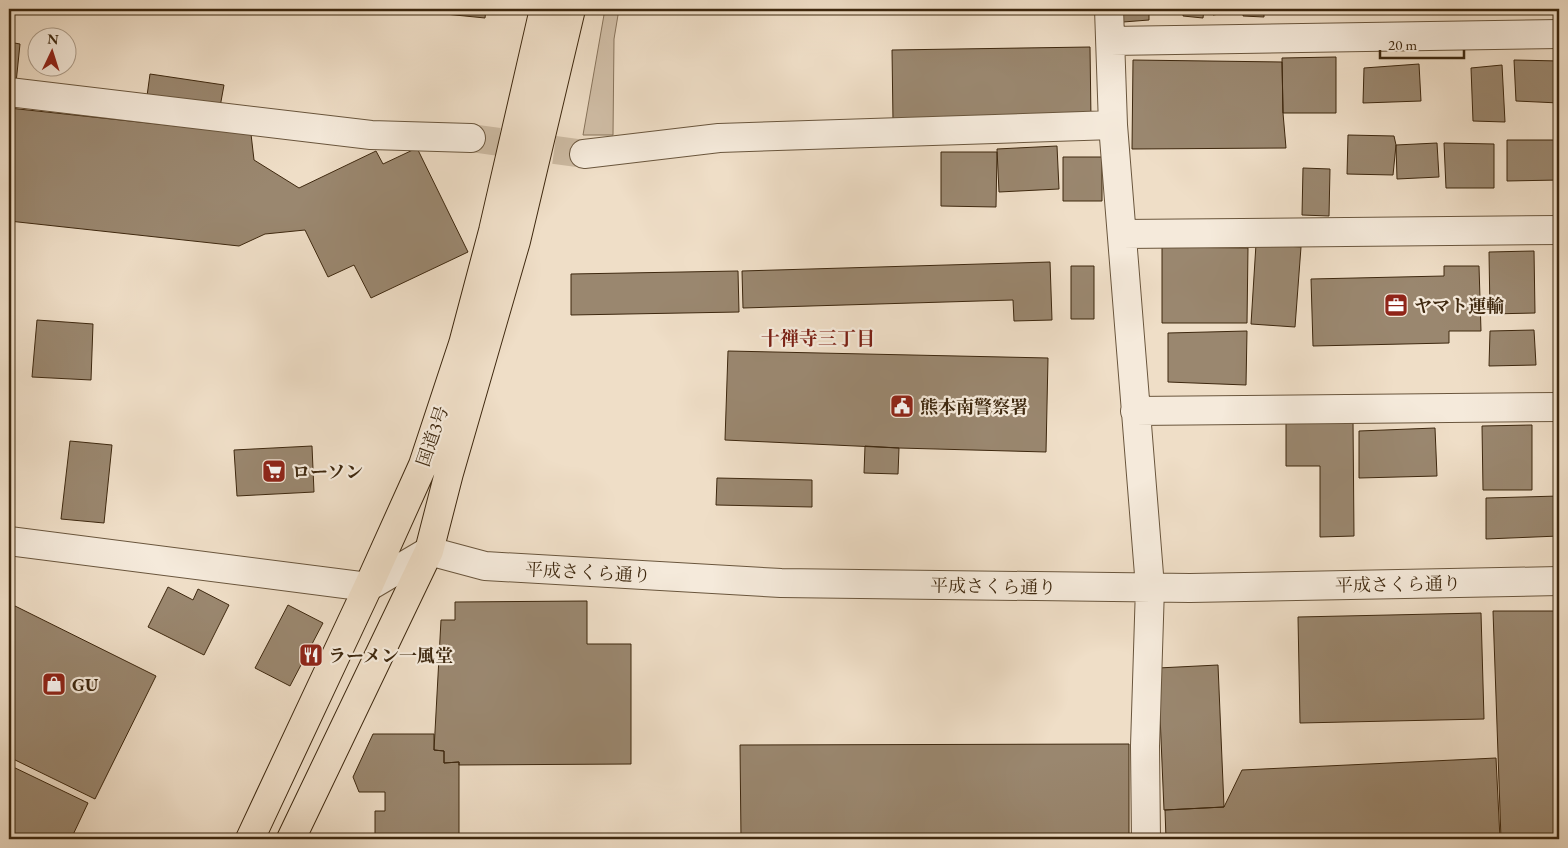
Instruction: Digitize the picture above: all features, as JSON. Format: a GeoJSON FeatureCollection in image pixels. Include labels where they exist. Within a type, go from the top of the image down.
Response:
{"type":"FeatureCollection","features":[{"type":"Feature","properties":{"kind":"highway","name":"国道3号"},"geometry":{"type":"LineString","coordinates":[[250,839],[423,465],[463,344],[493,231],[544,9]]}},
{"type":"Feature","properties":{"kind":"highway","name":"国道3号"},"geometry":{"type":"LineString","coordinates":[[290,839],[429,550],[449,473],[516,241],[571,9]]}},
{"type":"Feature","properties":{"kind":"street"},"geometry":{"type":"LineString","coordinates":[[1109,9],[1113,125],[1150,587],[1144,746],[1146,839]]}},
{"type":"Feature","properties":{"kind":"street"},"geometry":{"type":"LineString","coordinates":[[1111,41],[1559,34]]}},
{"type":"Feature","properties":{"kind":"street"},"geometry":{"type":"LineString","coordinates":[[9,92],[371,135],[471,138]]}},
{"type":"Feature","properties":{"kind":"street"},"geometry":{"type":"LineString","coordinates":[[584,154],[719,138],[1113,125]]}},
{"type":"Feature","properties":{"kind":"street"},"geometry":{"type":"LineString","coordinates":[[1122,234],[1559,230]]}},
{"type":"Feature","properties":{"kind":"street"},"geometry":{"type":"LineString","coordinates":[[1135,412],[1559,406]]}},
{"type":"Feature","properties":{"kind":"street"},"geometry":{"type":"LineString","coordinates":[[9,541],[368,587],[429,550]]}},
{"type":"Feature","properties":{"kind":"street","name":"平成さくら通り"},"geometry":{"type":"LineString","coordinates":[[429,550],[485,566],[781,583],[1150,587],[1559,581]]}},
{"type":"Feature","properties":{"kind":"shaded area"},"geometry":{"type":"Polygon","coordinates":[[[605,9],[619,9],[614,39],[613,135],[583,135],[605,9]]]}},
{"type":"Feature","properties":{"kind":"building"},"geometry":{"type":"Polygon","coordinates":[[[446,9],[486,9],[485,18],[445,14],[446,9]]]}},
{"type":"Feature","properties":{"kind":"building"},"geometry":{"type":"Polygon","coordinates":[[[1123,9],[1149,9],[1149,20],[1123,22],[1123,9]]]}},
{"type":"Feature","properties":{"kind":"building"},"geometry":{"type":"Polygon","coordinates":[[[1156,9],[1175,9],[1174,11],[1156,9]]]}},
{"type":"Feature","properties":{"kind":"building"},"geometry":{"type":"Polygon","coordinates":[[[1184,9],[1204,9],[1203,18],[1183,16],[1184,9]]]}},
{"type":"Feature","properties":{"kind":"building"},"geometry":{"type":"Polygon","coordinates":[[[1213,9],[1237,9],[1237,11],[1213,15],[1213,9]]]}},
{"type":"Feature","properties":{"kind":"building"},"geometry":{"type":"Polygon","coordinates":[[[1244,9],[1264,9],[1264,17],[1243,16],[1244,9]]]}},
{"type":"Feature","properties":{"kind":"building"},"geometry":{"type":"Polygon","coordinates":[[[1272,9],[1298,9],[1298,14],[1272,9]]]}},
{"type":"Feature","properties":{"kind":"building"},"geometry":{"type":"Polygon","coordinates":[[[9,42],[20,44],[16,83],[9,82],[9,42]]]}},
{"type":"Feature","properties":{"kind":"building"},"geometry":{"type":"Polygon","coordinates":[[[1090,47],[1091,119],[893,121],[892,50],[1090,47]]]}},
{"type":"Feature","properties":{"kind":"building"},"geometry":{"type":"Polygon","coordinates":[[[1336,57],[1336,113],[1283,113],[1282,58],[1336,57]]]}},
{"type":"Feature","properties":{"kind":"building"},"geometry":{"type":"Polygon","coordinates":[[[1133,60],[1282,62],[1286,148],[1132,149],[1133,60]]]}},
{"type":"Feature","properties":{"kind":"building"},"geometry":{"type":"Polygon","coordinates":[[[1514,60],[1559,61],[1559,103],[1516,101],[1514,60]]]}},
{"type":"Feature","properties":{"kind":"building"},"geometry":{"type":"Polygon","coordinates":[[[1419,64],[1421,101],[1363,103],[1364,68],[1419,64]]]}},
{"type":"Feature","properties":{"kind":"building"},"geometry":{"type":"Polygon","coordinates":[[[1502,65],[1505,122],[1473,121],[1471,68],[1502,65]]]}},
{"type":"Feature","properties":{"kind":"building"},"geometry":{"type":"Polygon","coordinates":[[[150,74],[224,85],[220,107],[147,96],[150,74]]]}},
{"type":"Feature","properties":{"kind":"building"},"geometry":{"type":"Polygon","coordinates":[[[9,108],[251,134],[254,160],[299,188],[376,151],[383,164],[417,148],[468,252],[371,298],[354,265],[328,277],[305,230],[265,234],[239,246],[9,221],[9,108]]]}},
{"type":"Feature","properties":{"kind":"building"},"geometry":{"type":"Polygon","coordinates":[[[1348,135],[1394,136],[1396,145],[1393,175],[1347,174],[1348,135]]]}},
{"type":"Feature","properties":{"kind":"building"},"geometry":{"type":"Polygon","coordinates":[[[1507,140],[1559,140],[1559,180],[1507,181],[1507,140]]]}},
{"type":"Feature","properties":{"kind":"building"},"geometry":{"type":"Polygon","coordinates":[[[1437,143],[1439,177],[1397,179],[1396,145],[1437,143]]]}},
{"type":"Feature","properties":{"kind":"building"},"geometry":{"type":"Polygon","coordinates":[[[1444,143],[1494,144],[1494,188],[1446,188],[1444,143]]]}},
{"type":"Feature","properties":{"kind":"building"},"geometry":{"type":"Polygon","coordinates":[[[1057,146],[1059,189],[999,192],[997,149],[1057,146]]]}},
{"type":"Feature","properties":{"kind":"building"},"geometry":{"type":"Polygon","coordinates":[[[941,152],[997,152],[996,207],[941,206],[941,152]]]}},
{"type":"Feature","properties":{"kind":"building"},"geometry":{"type":"Polygon","coordinates":[[[1063,157],[1102,157],[1102,201],[1063,201],[1063,157]]]}},
{"type":"Feature","properties":{"kind":"building"},"geometry":{"type":"Polygon","coordinates":[[[1303,168],[1330,169],[1329,216],[1302,215],[1303,168]]]}},
{"type":"Feature","properties":{"kind":"building"},"geometry":{"type":"Polygon","coordinates":[[[1256,244],[1301,247],[1295,327],[1251,324],[1256,244]]]}},
{"type":"Feature","properties":{"kind":"building"},"geometry":{"type":"Polygon","coordinates":[[[1162,247],[1248,248],[1247,323],[1162,323],[1162,247]]]}},
{"type":"Feature","properties":{"kind":"building","name":"ヤマト運輸"},"geometry":{"type":"Polygon","coordinates":[[[1534,251],[1535,313],[1490,314],[1489,252],[1534,251]]]}},
{"type":"Feature","properties":{"kind":"building"},"geometry":{"type":"Polygon","coordinates":[[[1050,262],[1052,320],[1014,321],[1013,300],[743,308],[742,271],[1050,262]]]}},
{"type":"Feature","properties":{"kind":"building"},"geometry":{"type":"Polygon","coordinates":[[[1071,266],[1094,266],[1094,319],[1071,319],[1071,266]]]}},
{"type":"Feature","properties":{"kind":"building","name":"ヤマト運輸"},"geometry":{"type":"Polygon","coordinates":[[[1444,266],[1479,266],[1481,331],[1449,331],[1449,343],[1313,346],[1311,279],[1444,276],[1444,266]]]}},
{"type":"Feature","properties":{"kind":"building"},"geometry":{"type":"Polygon","coordinates":[[[738,271],[739,312],[571,315],[571,274],[738,271]]]}},
{"type":"Feature","properties":{"kind":"building"},"geometry":{"type":"Polygon","coordinates":[[[37,320],[93,324],[91,380],[32,377],[37,320]]]}},
{"type":"Feature","properties":{"kind":"building","name":"ヤマト運輸"},"geometry":{"type":"Polygon","coordinates":[[[1534,330],[1536,365],[1489,366],[1490,331],[1534,330]]]}},
{"type":"Feature","properties":{"kind":"building"},"geometry":{"type":"Polygon","coordinates":[[[1247,331],[1246,385],[1168,382],[1168,333],[1247,331]]]}},
{"type":"Feature","properties":{"kind":"building"},"geometry":{"type":"Polygon","coordinates":[[[728,351],[1048,358],[1046,452],[725,440],[728,351]]]}},
{"type":"Feature","properties":{"kind":"building"},"geometry":{"type":"Polygon","coordinates":[[[1286,419],[1353,419],[1354,536],[1320,537],[1320,466],[1286,466],[1286,419]]]}},
{"type":"Feature","properties":{"kind":"building"},"geometry":{"type":"Polygon","coordinates":[[[1532,425],[1532,490],[1483,490],[1482,426],[1532,425]]]}},
{"type":"Feature","properties":{"kind":"building"},"geometry":{"type":"Polygon","coordinates":[[[1435,428],[1437,476],[1359,478],[1359,431],[1435,428]]]}},
{"type":"Feature","properties":{"kind":"building"},"geometry":{"type":"Polygon","coordinates":[[[70,441],[112,445],[104,523],[61,519],[70,441]]]}},
{"type":"Feature","properties":{"kind":"building","name":"ローソン"},"geometry":{"type":"Polygon","coordinates":[[[312,446],[314,492],[237,496],[234,450],[312,446]]]}},
{"type":"Feature","properties":{"kind":"building"},"geometry":{"type":"Polygon","coordinates":[[[865,446],[899,448],[898,474],[864,473],[865,446]]]}},
{"type":"Feature","properties":{"kind":"building"},"geometry":{"type":"Polygon","coordinates":[[[9,458],[13,459],[9,483],[9,458]]]}},
{"type":"Feature","properties":{"kind":"building"},"geometry":{"type":"Polygon","coordinates":[[[717,478],[812,480],[812,507],[716,505],[717,478]]]}},
{"type":"Feature","properties":{"kind":"building"},"geometry":{"type":"Polygon","coordinates":[[[1559,496],[1559,536],[1486,539],[1486,498],[1559,496]]]}},
{"type":"Feature","properties":{"kind":"building"},"geometry":{"type":"Polygon","coordinates":[[[168,587],[193,600],[198,589],[229,605],[204,655],[148,627],[168,587]]]}},
{"type":"Feature","properties":{"kind":"building"},"geometry":{"type":"Polygon","coordinates":[[[587,601],[587,644],[631,644],[631,764],[459,765],[459,762],[444,763],[444,751],[434,750],[441,620],[455,620],[455,602],[587,601]]]}},
{"type":"Feature","properties":{"kind":"building"},"geometry":{"type":"Polygon","coordinates":[[[9,603],[156,676],[95,799],[9,757],[9,603]]]}},
{"type":"Feature","properties":{"kind":"building"},"geometry":{"type":"Polygon","coordinates":[[[288,605],[323,623],[290,686],[255,668],[288,605]]]}},
{"type":"Feature","properties":{"kind":"building"},"geometry":{"type":"Polygon","coordinates":[[[1493,611],[1559,611],[1559,839],[1501,839],[1493,611]]]}},
{"type":"Feature","properties":{"kind":"building"},"geometry":{"type":"Polygon","coordinates":[[[1481,613],[1484,719],[1300,723],[1298,617],[1481,613]]]}},
{"type":"Feature","properties":{"kind":"building"},"geometry":{"type":"Polygon","coordinates":[[[1218,665],[1224,807],[1164,810],[1158,668],[1218,665]]]}},
{"type":"Feature","properties":{"kind":"building"},"geometry":{"type":"Polygon","coordinates":[[[373,734],[434,734],[434,750],[444,751],[444,763],[459,762],[459,839],[375,839],[375,811],[385,811],[385,792],[359,792],[353,777],[373,734]]]}},
{"type":"Feature","properties":{"kind":"building"},"geometry":{"type":"Polygon","coordinates":[[[1129,744],[1129,839],[741,839],[740,745],[1129,744]]]}},
{"type":"Feature","properties":{"kind":"building"},"geometry":{"type":"Polygon","coordinates":[[[1496,758],[1500,839],[1166,839],[1165,810],[1224,807],[1242,770],[1496,758]]]}},
{"type":"Feature","properties":{"kind":"building"},"geometry":{"type":"Polygon","coordinates":[[[9,765],[88,803],[71,839],[9,839],[9,765]]]}},
{"type":"Feature","properties":{"kind":"tunnel"},"geometry":{"type":"LineString","coordinates":[[471,138],[584,154]]}},
{"type":"Feature","properties":{"kind":"place","name":"ヤマト運輸"},"geometry":{"type":"Point","coordinates":[1396,305]}},
{"type":"Feature","properties":{"kind":"place","name":"熊本南警察署"},"geometry":{"type":"Point","coordinates":[902,406]}},
{"type":"Feature","properties":{"kind":"place","name":"ローソン"},"geometry":{"type":"Point","coordinates":[274,471]}},
{"type":"Feature","properties":{"kind":"place","name":"ラーメン一風堂"},"geometry":{"type":"Point","coordinates":[311,655]}},
{"type":"Feature","properties":{"kind":"place","name":"GU"},"geometry":{"type":"Point","coordinates":[54,684]}},
{"type":"Feature","properties":{"kind":"district","name":"十禅寺三丁目"},"geometry":{"type":"Point","coordinates":[818,338]}}]}
